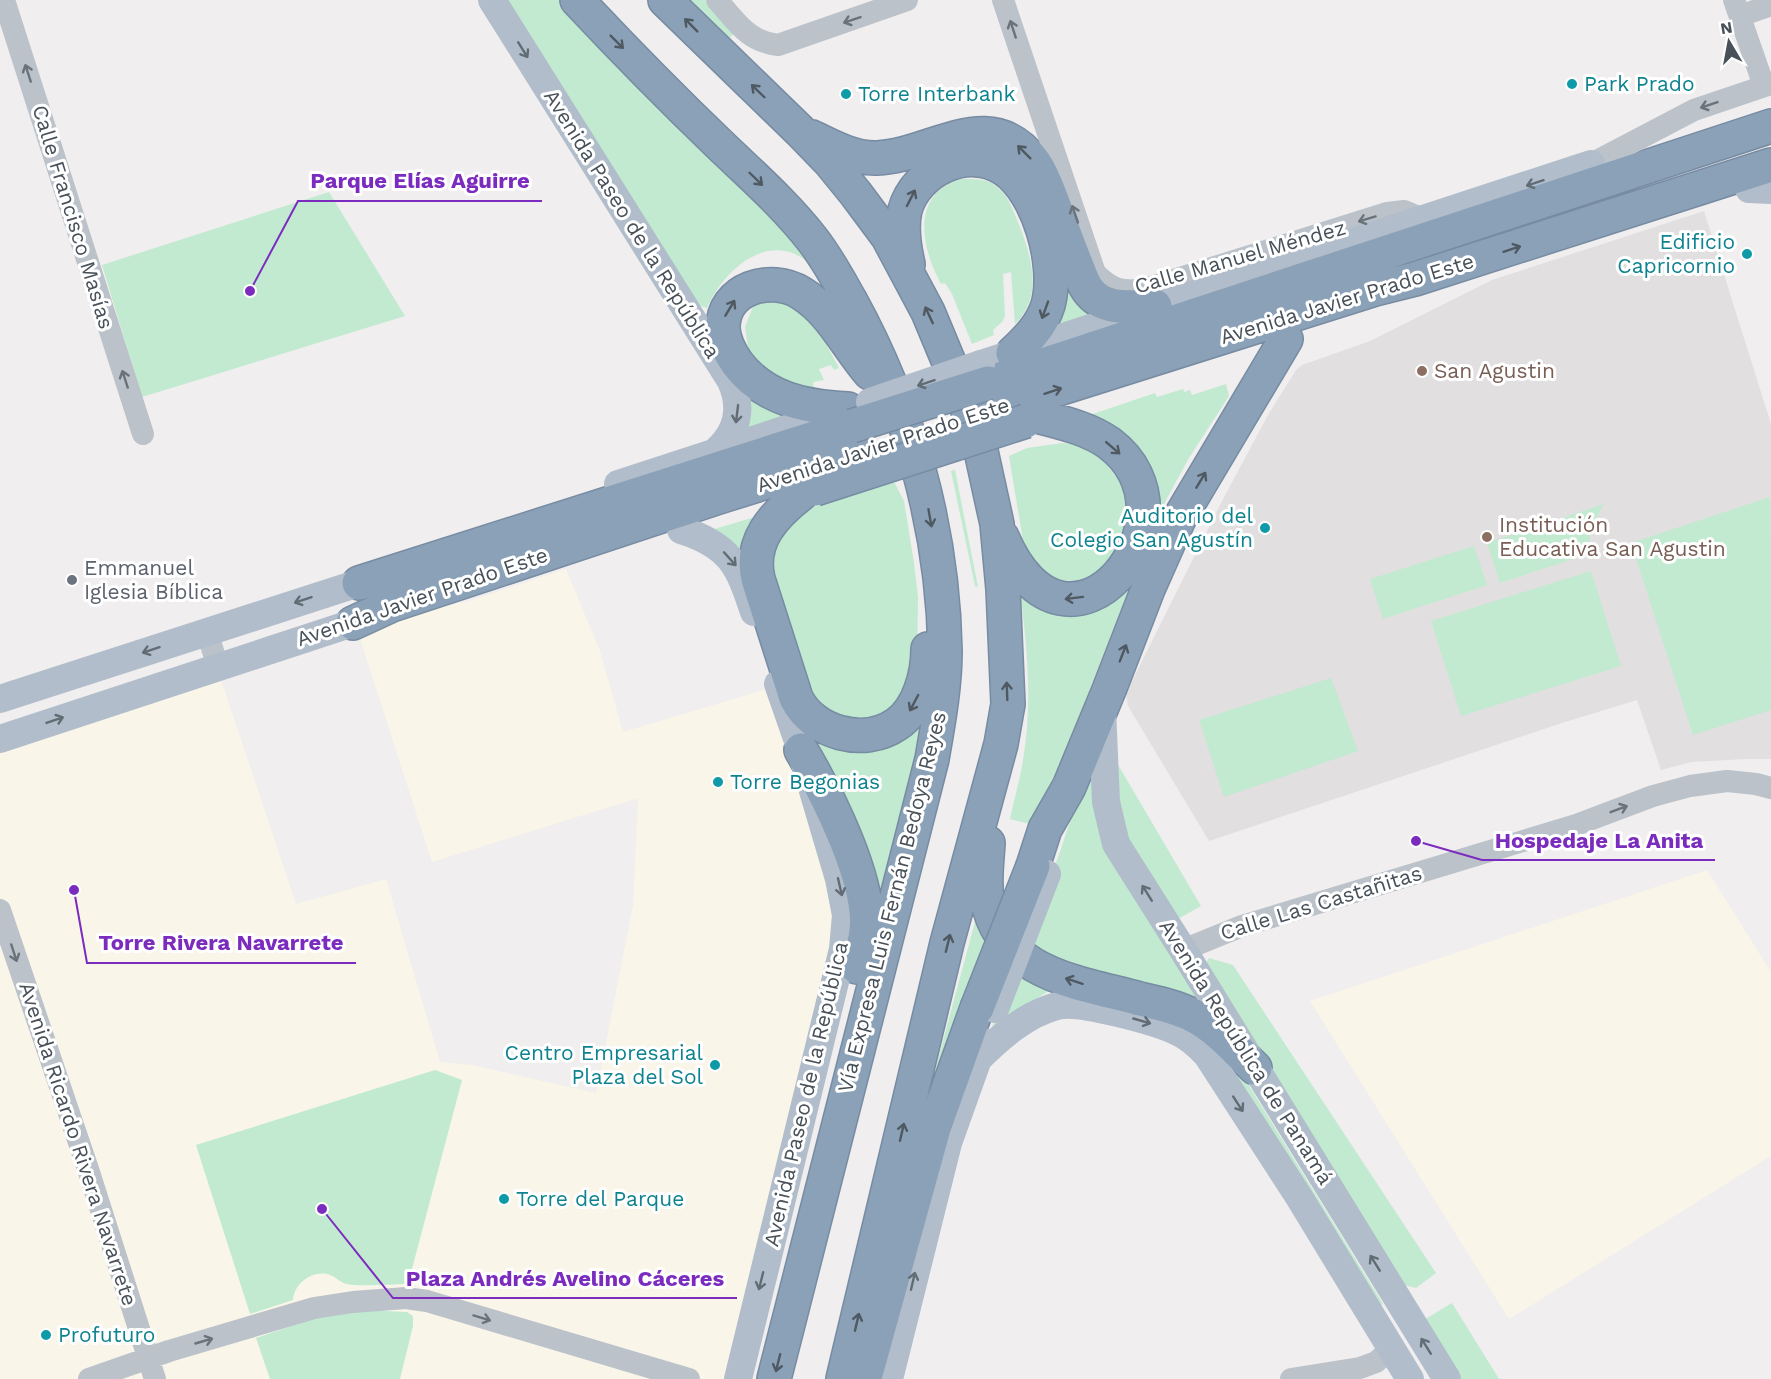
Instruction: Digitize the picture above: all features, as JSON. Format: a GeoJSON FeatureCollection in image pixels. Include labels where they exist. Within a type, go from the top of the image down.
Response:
{"type":"FeatureCollection","features":[{"type":"Feature","properties":{"kind":"highway","name":"Vía Expresa Luis Fernán Bedoya Reyes"},"geometry":{"type":"LineString","coordinates":[[577,0],[700,126],[785,207],[813,239],[834,271],[861,320],[868,429],[922,479],[938,564],[945,654],[940,710],[932,759],[774,1379]]}},
{"type":"Feature","properties":{"kind":"highway"},"geometry":{"type":"LineString","coordinates":[[665,0],[800,131],[856,194],[888,237],[909,275],[928,312],[963,396],[981,452],[997,524],[1003,589],[1008,704],[987,860],[986,888],[995,922],[1014,951],[1029,963],[1044,971],[1077,982],[1172,1007],[1192,1015],[1209,1025],[1255,1068]]}},
{"type":"Feature","properties":{"kind":"highway","name":"Avenida Javier Prado Este"},"geometry":{"type":"LineString","coordinates":[[1007,399],[1771,126]]}},
{"type":"Feature","properties":{"kind":"highway"},"geometry":{"type":"LineString","coordinates":[[800,131],[838,149],[868,158],[899,155],[966,134],[987,134],[1006,139],[1023,150],[1041,173],[1080,275],[1090,293],[1100,302],[1114,306],[1155,306]]}},
{"type":"Feature","properties":{"kind":"highway"},"geometry":{"type":"LineString","coordinates":[[1591,164],[1690,154]]}},
{"type":"Feature","properties":{"kind":"highway"},"geometry":{"type":"LineString","coordinates":[[909,275],[903,226],[905,212],[914,191],[931,173],[960,161],[970,159],[988,162],[1005,169],[1019,182],[1033,205],[1047,248],[1051,270],[1051,293],[1043,317],[1030,336],[1013,353]]}},
{"type":"Feature","properties":{"kind":"highway","name":"Avenida Javier Prado Este"},"geometry":{"type":"LineString","coordinates":[[359,583],[868,429],[1007,399],[1415,279],[1771,165]]}},
{"type":"Feature","properties":{"kind":"highway"},"geometry":{"type":"LineString","coordinates":[[1668,199],[1764,188]]}},
{"type":"Feature","properties":{"kind":"highway"},"geometry":{"type":"LineString","coordinates":[[1007,399],[1286,339],[1305,331],[1375,289]]}},
{"type":"Feature","properties":{"kind":"highway"},"geometry":{"type":"LineString","coordinates":[[865,1379],[934,1128],[986,1009],[1040,870],[1045,829],[1069,787],[1148,589],[1179,519],[1286,339]]}},
{"type":"Feature","properties":{"kind":"highway"},"geometry":{"type":"LineString","coordinates":[[997,524],[1008,550],[1020,570],[1033,584],[1056,598],[1075,598],[1104,589],[1120,574],[1133,556],[1140,533],[1142,510],[1141,492],[1130,464],[1116,449],[1098,436],[1007,399]]}},
{"type":"Feature","properties":{"kind":"highway","name":"Avenida Javier Prado Este"},"geometry":{"type":"LineString","coordinates":[[353,623],[392,605],[722,506],[868,429]]}},
{"type":"Feature","properties":{"kind":"highway"},"geometry":{"type":"LineString","coordinates":[[757,438],[868,429]]}},
{"type":"Feature","properties":{"kind":"highway"},"geometry":{"type":"LineString","coordinates":[[868,429],[808,491],[783,508],[770,524],[760,542],[755,564],[796,698],[810,718],[827,728],[853,735],[871,734],[897,724],[908,713],[921,688],[926,668],[938,564]]}},
{"type":"Feature","properties":{"kind":"highway"},"geometry":{"type":"LineString","coordinates":[[353,623],[473,598],[681,530],[722,506],[808,491]]}},
{"type":"Feature","properties":{"kind":"highway"},"geometry":{"type":"LineString","coordinates":[[359,583],[454,540],[544,508]]}},
{"type":"Feature","properties":{"kind":"highway"},"geometry":{"type":"LineString","coordinates":[[843,1379],[947,943],[1001,744]]}},
{"type":"Feature","properties":{"kind":"highway"},"geometry":{"type":"LineString","coordinates":[[801,750],[823,787],[843,833],[860,884],[866,912],[866,931],[807,1182],[802,1233],[802,1265]]}},
{"type":"Feature","properties":{"kind":"main road","name":"Avenida Paseo de la República"},"geometry":{"type":"LineString","coordinates":[[492,0],[731,381],[737,398],[737,417],[732,433],[716,451]]}},
{"type":"Feature","properties":{"kind":"main road","name":"Avenida Javier Prado Este"},"geometry":{"type":"LineString","coordinates":[[868,429],[1007,399],[1013,353],[1591,164]]}},
{"type":"Feature","properties":{"kind":"main road"},"geometry":{"type":"LineString","coordinates":[[544,508],[757,438]]}},
{"type":"Feature","properties":{"kind":"main road","name":"Avenida Paseo de la República"},"geometry":{"type":"LineString","coordinates":[[681,530],[700,536],[727,555],[735,564],[747,591],[801,750],[839,879],[846,915],[843,949],[738,1379]]}},
{"type":"Feature","properties":{"kind":"main road","name":"Avenida Javier Prado Este"},"geometry":{"type":"LineString","coordinates":[[0,699],[359,583]]}},
{"type":"Feature","properties":{"kind":"main road","name":"Avenida Javier Prado Este"},"geometry":{"type":"LineString","coordinates":[[0,739],[353,623]]}},
{"type":"Feature","properties":{"kind":"main road","name":"Avenida República de Panamá"},"geometry":{"type":"LineString","coordinates":[[1102,707],[1106,802],[1116,844],[1447,1379]]}},
{"type":"Feature","properties":{"kind":"main road","name":"Avenida República de Panamá"},"geometry":{"type":"LineString","coordinates":[[977,1060],[1008,1032],[1024,1022],[1045,1010],[1067,1004],[1088,1006],[1176,1031],[1189,1038],[1206,1054],[1299,1197],[1410,1379]]}},
{"type":"Feature","properties":{"kind":"main road"},"geometry":{"type":"LineString","coordinates":[[889,1379],[948,1143],[977,1060],[986,1009]]}},
{"type":"Feature","properties":{"kind":"street","name":"Calle Francisco Masías"},"geometry":{"type":"LineString","coordinates":[[4,0],[142,434]]}},
{"type":"Feature","properties":{"kind":"street"},"geometry":{"type":"LineString","coordinates":[[717,0],[746,32],[761,43],[778,45],[907,0]]}},
{"type":"Feature","properties":{"kind":"street","name":"Calle Manuel Méndez"},"geometry":{"type":"LineString","coordinates":[[1003,0],[1095,273],[1109,284],[1129,292],[1148,288],[1388,213],[1404,211],[1423,219]]}},
{"type":"Feature","properties":{"kind":"street"},"geometry":{"type":"LineString","coordinates":[[1591,164],[1694,110],[1768,85],[1737,8],[1771,5]]}},
{"type":"Feature","properties":{"kind":"street"},"geometry":{"type":"LineString","coordinates":[[207,632],[218,667]]}},
{"type":"Feature","properties":{"kind":"street","name":"Calle Las Castañitas"},"geometry":{"type":"LineString","coordinates":[[1183,950],[1242,926],[1576,825],[1653,796],[1690,786],[1727,781],[1771,788]]}},
{"type":"Feature","properties":{"kind":"street","name":"Avenida Ricardo Rivera Navarrete"},"geometry":{"type":"LineString","coordinates":[[0,909],[88,1169],[151,1368]]}},
{"type":"Feature","properties":{"kind":"street"},"geometry":{"type":"LineString","coordinates":[[89,1379],[151,1368],[314,1308],[406,1298],[427,1301],[689,1379]]}},
{"type":"Feature","properties":{"kind":"street"},"geometry":{"type":"LineString","coordinates":[[1291,1379],[1360,1368],[1376,1362],[1391,1349]]}},
{"type":"Feature","properties":{"kind":"shaded area","name":"Institución Educativa San Agustin"},"geometry":{"type":"Polygon","coordinates":[[[1704,211],[1771,424],[1771,759],[1691,762],[1661,770],[1637,700],[1209,841],[1128,706],[1126,693],[1222,501],[1268,415],[1296,370],[1302,365],[1370,341],[1492,280],[1704,211]]]}},
{"type":"Feature","properties":{"kind":"shaded area"},"geometry":{"type":"Polygon","coordinates":[[[566,569],[600,651],[623,732],[777,686],[847,915],[734,1379],[0,1379],[0,740],[216,665],[296,904],[386,879],[440,1062],[472,1065],[596,1093],[633,906],[638,800],[635,799],[432,862],[354,620],[466,602],[566,569]]]}},
{"type":"Feature","properties":{"kind":"shaded area"},"geometry":{"type":"Polygon","coordinates":[[[1707,870],[1771,972],[1771,1156],[1509,1319],[1310,1001],[1707,870]]]}},
{"type":"Feature","properties":{"kind":"green space"},"geometry":{"type":"Polygon","coordinates":[[[506,0],[562,0],[783,225],[810,263],[788,252],[760,253],[748,259],[728,276],[719,286],[707,308],[698,305],[506,0]]]}},
{"type":"Feature","properties":{"kind":"green space"},"geometry":{"type":"Polygon","coordinates":[[[690,0],[705,0],[735,32],[728,41],[690,0]]]}},
{"type":"Feature","properties":{"kind":"green space"},"geometry":{"type":"Polygon","coordinates":[[[961,179],[989,182],[1007,198],[1024,239],[1032,277],[1029,302],[1015,324],[1011,272],[1003,274],[1005,316],[993,330],[994,335],[972,344],[952,294],[945,283],[941,284],[934,269],[925,238],[924,223],[927,209],[934,197],[945,186],[961,179]]]}},
{"type":"Feature","properties":{"kind":"green space"},"geometry":{"type":"Polygon","coordinates":[[[329,192],[405,316],[142,397],[102,265],[329,192]]]}},
{"type":"Feature","properties":{"kind":"green space"},"geometry":{"type":"Polygon","coordinates":[[[1068,286],[1083,309],[1096,317],[1051,331],[1064,310],[1068,286]]]}},
{"type":"Feature","properties":{"kind":"green space"},"geometry":{"type":"Polygon","coordinates":[[[783,295],[817,327],[839,368],[834,370],[831,365],[819,369],[824,380],[813,382],[814,392],[791,391],[755,361],[748,347],[745,327],[752,309],[758,302],[783,295]]]}},
{"type":"Feature","properties":{"kind":"green space"},"geometry":{"type":"Polygon","coordinates":[[[1226,384],[1229,396],[1189,458],[1166,500],[1129,588],[1037,826],[1010,819],[1022,767],[1028,716],[1026,650],[1019,585],[1067,614],[1085,613],[1104,602],[1151,524],[1081,418],[1155,393],[1157,397],[1183,389],[1184,392],[1190,390],[1192,395],[1226,384]]]}},
{"type":"Feature","properties":{"kind":"green space"},"geometry":{"type":"Polygon","coordinates":[[[743,392],[792,414],[741,432],[743,392]]]}},
{"type":"Feature","properties":{"kind":"green space"},"geometry":{"type":"Polygon","coordinates":[[[1062,443],[1079,445],[1097,453],[1122,484],[1125,502],[1125,525],[1119,548],[1098,574],[1080,580],[1066,581],[1052,578],[1039,569],[1024,547],[1009,456],[1027,448],[1062,443]]]}},
{"type":"Feature","properties":{"kind":"green space"},"geometry":{"type":"Polygon","coordinates":[[[955,470],[978,587],[975,586],[951,471],[955,470]]]}},
{"type":"Feature","properties":{"kind":"green space"},"geometry":{"type":"Polygon","coordinates":[[[892,478],[904,501],[914,563],[918,597],[917,667],[898,705],[867,723],[812,708],[786,643],[767,542],[807,504],[892,478]]]}},
{"type":"Feature","properties":{"kind":"green space"},"geometry":{"type":"Polygon","coordinates":[[[1770,497],[1771,710],[1693,735],[1631,543],[1770,497]]]}},
{"type":"Feature","properties":{"kind":"green space"},"geometry":{"type":"Polygon","coordinates":[[[1604,504],[1591,528],[1588,554],[1500,583],[1487,543],[1604,504]]]}},
{"type":"Feature","properties":{"kind":"green space"},"geometry":{"type":"Polygon","coordinates":[[[765,514],[751,559],[708,531],[765,514]]]}},
{"type":"Feature","properties":{"kind":"green space"},"geometry":{"type":"Polygon","coordinates":[[[1474,546],[1487,585],[1383,619],[1370,579],[1474,546]]]}},
{"type":"Feature","properties":{"kind":"green space"},"geometry":{"type":"Polygon","coordinates":[[[1591,571],[1621,666],[1461,716],[1431,621],[1591,571]]]}},
{"type":"Feature","properties":{"kind":"green space"},"geometry":{"type":"Polygon","coordinates":[[[1331,678],[1358,751],[1224,797],[1199,720],[1331,678]]]}},
{"type":"Feature","properties":{"kind":"green space"},"geometry":{"type":"Polygon","coordinates":[[[796,709],[816,729],[921,712],[919,741],[876,928],[796,709]]]}},
{"type":"Feature","properties":{"kind":"green space"},"geometry":{"type":"Polygon","coordinates":[[[1095,745],[1095,774],[1216,1015],[1032,951],[1037,911],[1060,852],[1095,745]]]}},
{"type":"Feature","properties":{"kind":"green space"},"geometry":{"type":"Polygon","coordinates":[[[1117,763],[1201,906],[1171,923],[1121,839],[1117,763]]]}},
{"type":"Feature","properties":{"kind":"green space"},"geometry":{"type":"Polygon","coordinates":[[[982,896],[991,931],[940,1076],[934,1074],[982,896]]]}},
{"type":"Feature","properties":{"kind":"green space"},"geometry":{"type":"Polygon","coordinates":[[[1209,958],[1233,965],[1436,1273],[1416,1288],[1395,1283],[1203,968],[1209,958]]]}},
{"type":"Feature","properties":{"kind":"green space"},"geometry":{"type":"Polygon","coordinates":[[[1018,960],[1058,985],[992,1027],[1018,960]]]}},
{"type":"Feature","properties":{"kind":"green space"},"geometry":{"type":"Polygon","coordinates":[[[1209,1034],[1237,1066],[1383,1304],[1376,1309],[1209,1034]]]}},
{"type":"Feature","properties":{"kind":"green space"},"geometry":{"type":"Polygon","coordinates":[[[435,1070],[462,1080],[408,1284],[353,1285],[330,1275],[318,1274],[301,1283],[293,1300],[250,1314],[196,1145],[435,1070]]]}},
{"type":"Feature","properties":{"kind":"green space"},"geometry":{"type":"Polygon","coordinates":[[[1452,1303],[1499,1379],[1458,1379],[1422,1321],[1452,1303]]]}},
{"type":"Feature","properties":{"kind":"green space"},"geometry":{"type":"Polygon","coordinates":[[[364,1310],[407,1312],[413,1316],[413,1326],[400,1379],[270,1379],[256,1338],[321,1316],[364,1310]]]}},
{"type":"Feature","properties":{"kind":"place","name":"Park Prado"},"geometry":{"type":"Point","coordinates":[1572,84]}},
{"type":"Feature","properties":{"kind":"place","name":"Torre Interbank"},"geometry":{"type":"Point","coordinates":[846,94]}},
{"type":"Feature","properties":{"kind":"place","name":"Edificio Capricornio"},"geometry":{"type":"Point","coordinates":[1747,254]}},
{"type":"Feature","properties":{"kind":"place","name":"Parque Elías Aguirre"},"geometry":{"type":"Point","coordinates":[250,291]}},
{"type":"Feature","properties":{"kind":"place","name":"San Agustin"},"geometry":{"type":"Point","coordinates":[1422,371]}},
{"type":"Feature","properties":{"kind":"place","name":"Auditorio del Colegio San Agustín"},"geometry":{"type":"Point","coordinates":[1265,528]}},
{"type":"Feature","properties":{"kind":"place","name":"Institución Educativa San Agustin"},"geometry":{"type":"Point","coordinates":[1487,537]}},
{"type":"Feature","properties":{"kind":"place","name":"Emmanuel Iglesia Bíblica"},"geometry":{"type":"Point","coordinates":[72,580]}},
{"type":"Feature","properties":{"kind":"place","name":"Torre Begonias"},"geometry":{"type":"Point","coordinates":[718,782]}},
{"type":"Feature","properties":{"kind":"place","name":"Hospedaje La Anita"},"geometry":{"type":"Point","coordinates":[1416,841]}},
{"type":"Feature","properties":{"kind":"place","name":"Torre Rivera Navarrete"},"geometry":{"type":"Point","coordinates":[74,890]}},
{"type":"Feature","properties":{"kind":"place","name":"Centro Empresarial Plaza del Sol"},"geometry":{"type":"Point","coordinates":[715,1065]}},
{"type":"Feature","properties":{"kind":"place","name":"Torre del Parque"},"geometry":{"type":"Point","coordinates":[504,1199]}},
{"type":"Feature","properties":{"kind":"place","name":"Plaza Andrés Avelino Cáceres"},"geometry":{"type":"Point","coordinates":[322,1209]}},
{"type":"Feature","properties":{"kind":"place","name":"Profuturo"},"geometry":{"type":"Point","coordinates":[46,1335]}}]}
